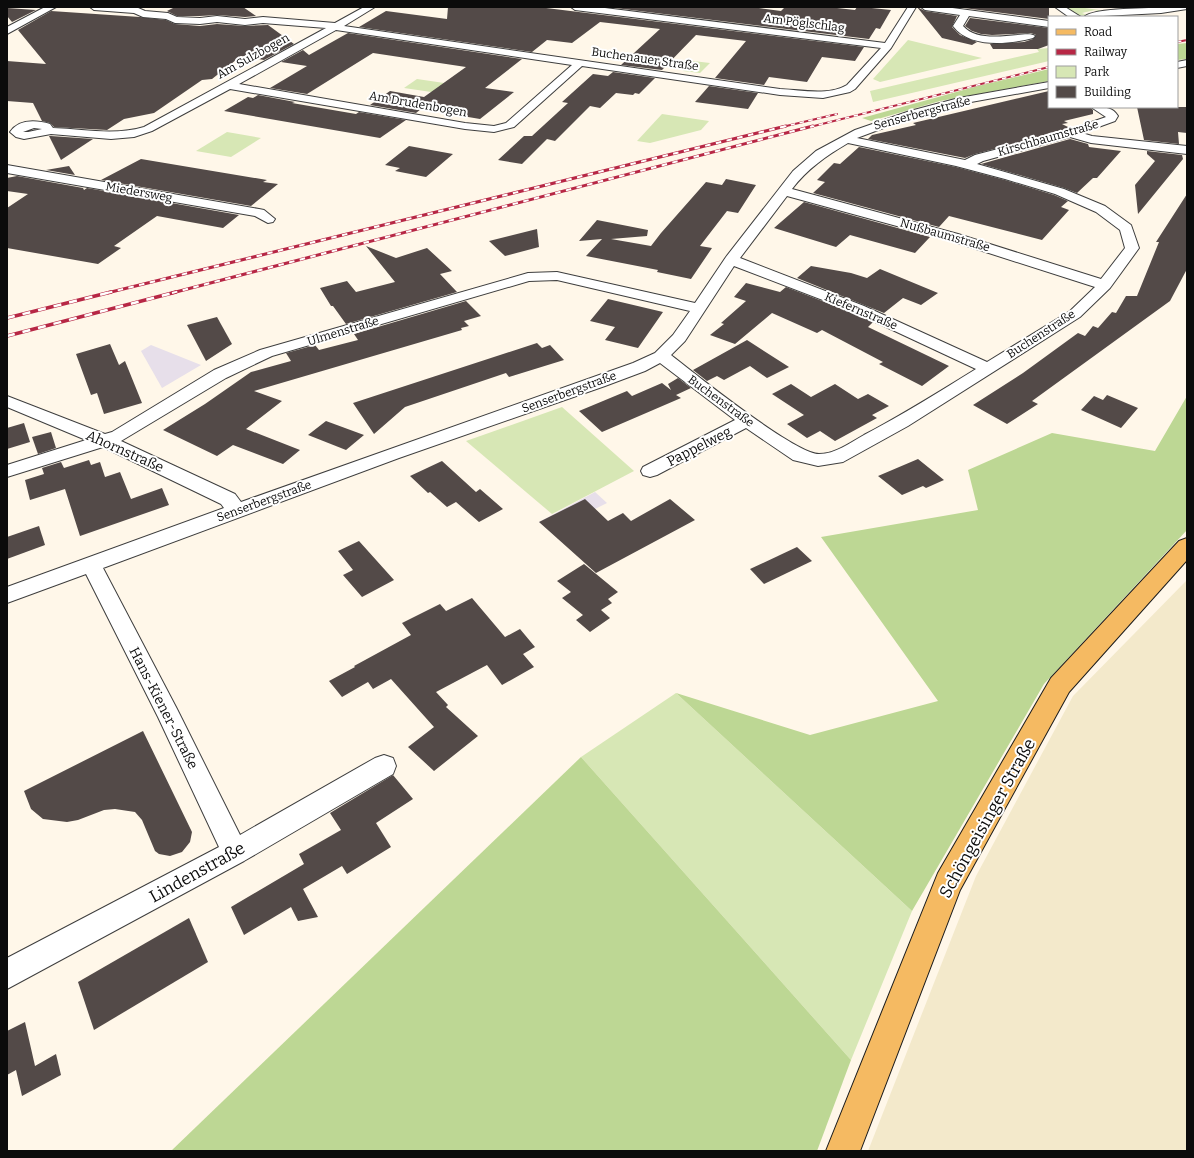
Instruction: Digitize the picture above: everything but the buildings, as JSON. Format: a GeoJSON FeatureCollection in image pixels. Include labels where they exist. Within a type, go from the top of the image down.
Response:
{"type":"FeatureCollection","features":[{"type":"Feature","properties":{"kind":"main road","name":"Schöngeisinger Straße"},"geometry":{"type":"LineString","coordinates":[[842,1151],[948,884],[1060,685],[1187,546]]}},
{"type":"Feature","properties":{"kind":"street"},"geometry":{"type":"LineString","coordinates":[[7,31],[52,7]]}},
{"type":"Feature","properties":{"kind":"street","name":"Buchenauer Straße"},"geometry":{"type":"LineString","coordinates":[[94,7],[136,10],[143,14],[168,16],[175,20],[200,21],[217,19],[245,22],[263,20],[335,27],[794,94],[823,95],[839,93],[851,87],[888,46],[912,7]]}},
{"type":"Feature","properties":{"kind":"street","name":"Am Sulzbogen"},"geometry":{"type":"LineString","coordinates":[[22,131],[34,135],[46,130],[114,136],[129,135],[148,129],[371,7]]}},
{"type":"Feature","properties":{"kind":"street","name":"Am Pöglschlag"},"geometry":{"type":"LineString","coordinates":[[574,7],[888,46]]}},
{"type":"Feature","properties":{"kind":"street"},"geometry":{"type":"LineString","coordinates":[[925,7],[1048,24]]}},
{"type":"Feature","properties":{"kind":"street"},"geometry":{"type":"LineString","coordinates":[[1059,7],[1074,16]]}},
{"type":"Feature","properties":{"kind":"street"},"geometry":{"type":"LineString","coordinates":[[1089,12],[1155,11],[1185,7]]}},
{"type":"Feature","properties":{"kind":"street"},"geometry":{"type":"LineString","coordinates":[[966,13],[958,26],[966,33],[995,39],[1016,39],[1030,36]]}},
{"type":"Feature","properties":{"kind":"street","name":"Am Drudenbogen"},"geometry":{"type":"LineString","coordinates":[[228,85],[465,126],[494,128],[510,125],[580,63]]}},
{"type":"Feature","properties":{"kind":"street","name":"Senserbergstraße"},"geometry":{"type":"LineString","coordinates":[[7,595],[639,367],[661,356],[679,338],[732,260],[797,174],[806,165],[845,139],[876,124],[959,101],[1048,85]]}},
{"type":"Feature","properties":{"kind":"street","name":"Kirschbaumstraße"},"geometry":{"type":"LineString","coordinates":[[965,165],[979,158],[1070,133],[1111,119],[1111,114],[1098,108]]}},
{"type":"Feature","properties":{"kind":"street"},"geometry":{"type":"LineString","coordinates":[[7,122],[22,131],[8,142]]}},
{"type":"Feature","properties":{"kind":"street"},"geometry":{"type":"LineString","coordinates":[[1070,133],[1091,139],[1187,150]]}},
{"type":"Feature","properties":{"kind":"street","name":"Buchenstraße"},"geometry":{"type":"LineString","coordinates":[[661,356],[747,421],[800,456],[818,460],[836,458],[902,422],[1075,314],[1098,293],[1133,245],[1133,240],[1130,234],[1121,223],[1099,208],[1068,194],[1024,180],[965,165],[845,139]]}},
{"type":"Feature","properties":{"kind":"street","name":"Miedersweg"},"geometry":{"type":"LineString","coordinates":[[7,169],[259,213],[268,219]]}},
{"type":"Feature","properties":{"kind":"street","name":"Nußbaumstraße"},"geometry":{"type":"LineString","coordinates":[[784,191],[946,235],[1104,284]]}},
{"type":"Feature","properties":{"kind":"street","name":"Kiefernstraße"},"geometry":{"type":"LineString","coordinates":[[732,260],[860,309],[988,368]]}},
{"type":"Feature","properties":{"kind":"street","name":"Ulmenstraße"},"geometry":{"type":"LineString","coordinates":[[7,471],[118,436],[220,374],[266,354],[528,277],[557,276],[698,308]]}},
{"type":"Feature","properties":{"kind":"street","name":"Ahornstraße"},"geometry":{"type":"LineString","coordinates":[[7,401],[103,440],[228,499],[236,512]]}},
{"type":"Feature","properties":{"kind":"street","name":"Pappelweg"},"geometry":{"type":"LineString","coordinates":[[650,471],[747,421]]}},
{"type":"Feature","properties":{"kind":"street","name":"Hans-Kiener-Straße"},"geometry":{"type":"LineString","coordinates":[[91,564],[169,716],[235,852]]}},
{"type":"Feature","properties":{"kind":"street","name":"Lindenstraße"},"geometry":{"type":"LineString","coordinates":[[7,974],[235,852],[384,766]]}},
{"type":"Feature","properties":{"kind":"shaded area"},"geometry":{"type":"Polygon","coordinates":[[[151,345],[201,365],[162,388],[141,351],[151,345]]]}},
{"type":"Feature","properties":{"kind":"shaded area"},"geometry":{"type":"Polygon","coordinates":[[[595,492],[607,503],[581,516],[562,542],[539,522],[595,492]]]}},
{"type":"Feature","properties":{"kind":"shaded area"},"geometry":{"type":"Polygon","coordinates":[[[1187,580],[1187,1151],[868,1151],[976,876],[1073,696],[1187,580]]]}},
{"type":"Feature","properties":{"kind":"green space"},"geometry":{"type":"Polygon","coordinates":[[[1061,7],[1078,7],[1099,10],[1101,12],[1095,10],[1082,13],[1087,15],[1078,16],[1061,7]]]}},
{"type":"Feature","properties":{"kind":"green space"},"geometry":{"type":"Polygon","coordinates":[[[908,40],[982,58],[880,82],[873,79],[908,40]]]}},
{"type":"Feature","properties":{"kind":"green space"},"geometry":{"type":"Polygon","coordinates":[[[1187,43],[1187,59],[1178,60],[1178,44],[1187,43]]]}},
{"type":"Feature","properties":{"kind":"green space"},"geometry":{"type":"Polygon","coordinates":[[[1048,48],[1048,61],[873,102],[870,91],[1039,52],[1037,49],[1048,48]]]}},
{"type":"Feature","properties":{"kind":"green space"},"geometry":{"type":"Polygon","coordinates":[[[693,61],[710,63],[700,73],[683,71],[693,61]]]}},
{"type":"Feature","properties":{"kind":"green space"},"geometry":{"type":"Polygon","coordinates":[[[1048,69],[1048,81],[940,101],[871,121],[862,118],[978,86],[1048,69]]]}},
{"type":"Feature","properties":{"kind":"green space"},"geometry":{"type":"Polygon","coordinates":[[[417,79],[451,84],[438,93],[404,88],[417,79]]]}},
{"type":"Feature","properties":{"kind":"green space"},"geometry":{"type":"Polygon","coordinates":[[[662,114],[709,121],[701,130],[650,143],[637,141],[662,114]]]}},
{"type":"Feature","properties":{"kind":"green space"},"geometry":{"type":"Polygon","coordinates":[[[227,132],[261,138],[231,157],[196,151],[227,132]]]}},
{"type":"Feature","properties":{"kind":"green space"},"geometry":{"type":"Polygon","coordinates":[[[1187,396],[1187,530],[1044,684],[912,911],[676,693],[810,735],[938,701],[821,537],[978,510],[968,470],[1052,433],[1155,451],[1187,396]]]}},
{"type":"Feature","properties":{"kind":"green space"},"geometry":{"type":"Polygon","coordinates":[[[562,407],[634,471],[552,514],[466,441],[562,407]]]}},
{"type":"Feature","properties":{"kind":"green space"},"geometry":{"type":"Polygon","coordinates":[[[676,693],[912,911],[851,1060],[581,757],[676,693]]]}},
{"type":"Feature","properties":{"kind":"green space"},"geometry":{"type":"Polygon","coordinates":[[[581,757],[851,1060],[817,1151],[171,1151],[581,757]]]}},
{"type":"Feature","properties":{"kind":"railway"},"geometry":{"type":"LineString","coordinates":[[1178,42],[1187,40]]}},
{"type":"Feature","properties":{"kind":"railway"},"geometry":{"type":"LineString","coordinates":[[810,127],[1048,67]]}},
{"type":"Feature","properties":{"kind":"railway"},"geometry":{"type":"LineString","coordinates":[[782,127],[837,114]]}},
{"type":"Feature","properties":{"kind":"railway"},"geometry":{"type":"LineString","coordinates":[[107,293],[786,126]]}},
{"type":"Feature","properties":{"kind":"railway"},"geometry":{"type":"LineString","coordinates":[[172,293],[813,126]]}},
{"type":"Feature","properties":{"kind":"railway"},"geometry":{"type":"LineString","coordinates":[[107,293],[111,292]]}},
{"type":"Feature","properties":{"kind":"railway"},"geometry":{"type":"LineString","coordinates":[[7,336],[176,292]]}},
{"type":"Feature","properties":{"kind":"railway"},"geometry":{"type":"LineString","coordinates":[[7,318],[107,293]]}}]}
